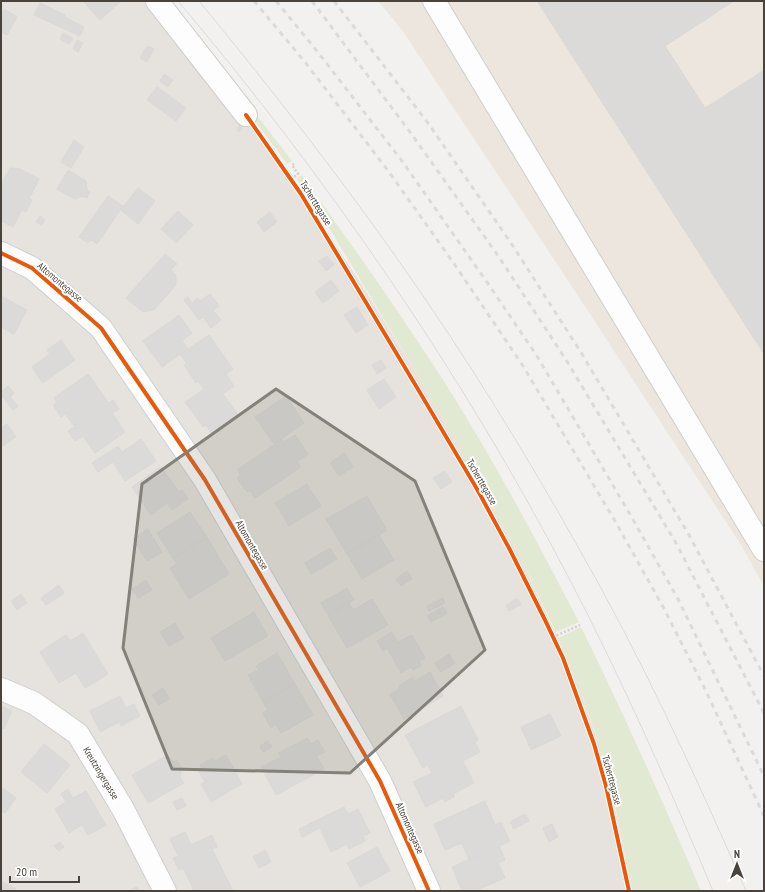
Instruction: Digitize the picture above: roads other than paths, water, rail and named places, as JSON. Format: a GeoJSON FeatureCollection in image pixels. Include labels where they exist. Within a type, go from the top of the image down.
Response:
{"type":"FeatureCollection","features":[{"type":"Feature","properties":{"kind":"street"},"geometry":{"type":"LineString","coordinates":[[157,1],[246,115]]}},
{"type":"Feature","properties":{"kind":"street"},"geometry":{"type":"LineString","coordinates":[[434,1],[764,550]]}},
{"type":"Feature","properties":{"kind":"street","name":"Altomontegasse"},"geometry":{"type":"LineString","coordinates":[[1,253],[32,268],[101,328],[205,480],[380,781],[429,891]]}},
{"type":"Feature","properties":{"kind":"street","name":"Kreutzingergasse"},"geometry":{"type":"LineString","coordinates":[[1,689],[34,703],[78,734],[123,809],[165,891]]}},
{"type":"Feature","properties":{"kind":"tram line"},"geometry":{"type":"LineString","coordinates":[[178,1],[288,138],[340,209],[391,281],[439,354],[485,429],[571,582],[609,658],[680,812],[713,891]]}},
{"type":"Feature","properties":{"kind":"tram line"},"geometry":{"type":"LineString","coordinates":[[199,1],[302,130],[377,230],[425,298],[471,368],[536,473],[601,587],[645,673],[707,803],[746,891]]}},
{"type":"Feature","properties":{"kind":"railway"},"geometry":{"type":"LineString","coordinates":[[254,1],[305,62],[389,172],[455,265],[523,366],[615,521],[662,605],[705,689],[764,816]]}},
{"type":"Feature","properties":{"kind":"railway"},"geometry":{"type":"LineString","coordinates":[[276,1],[317,51],[402,161],[537,356],[678,599],[764,776]]}},
{"type":"Feature","properties":{"kind":"railway"},"geometry":{"type":"LineString","coordinates":[[312,1],[410,132],[499,257],[568,363],[676,543],[764,713]]}},
{"type":"Feature","properties":{"kind":"railway"},"geometry":{"type":"LineString","coordinates":[[334,1],[428,123],[513,246],[582,354],[689,535],[764,676]]}}]}
